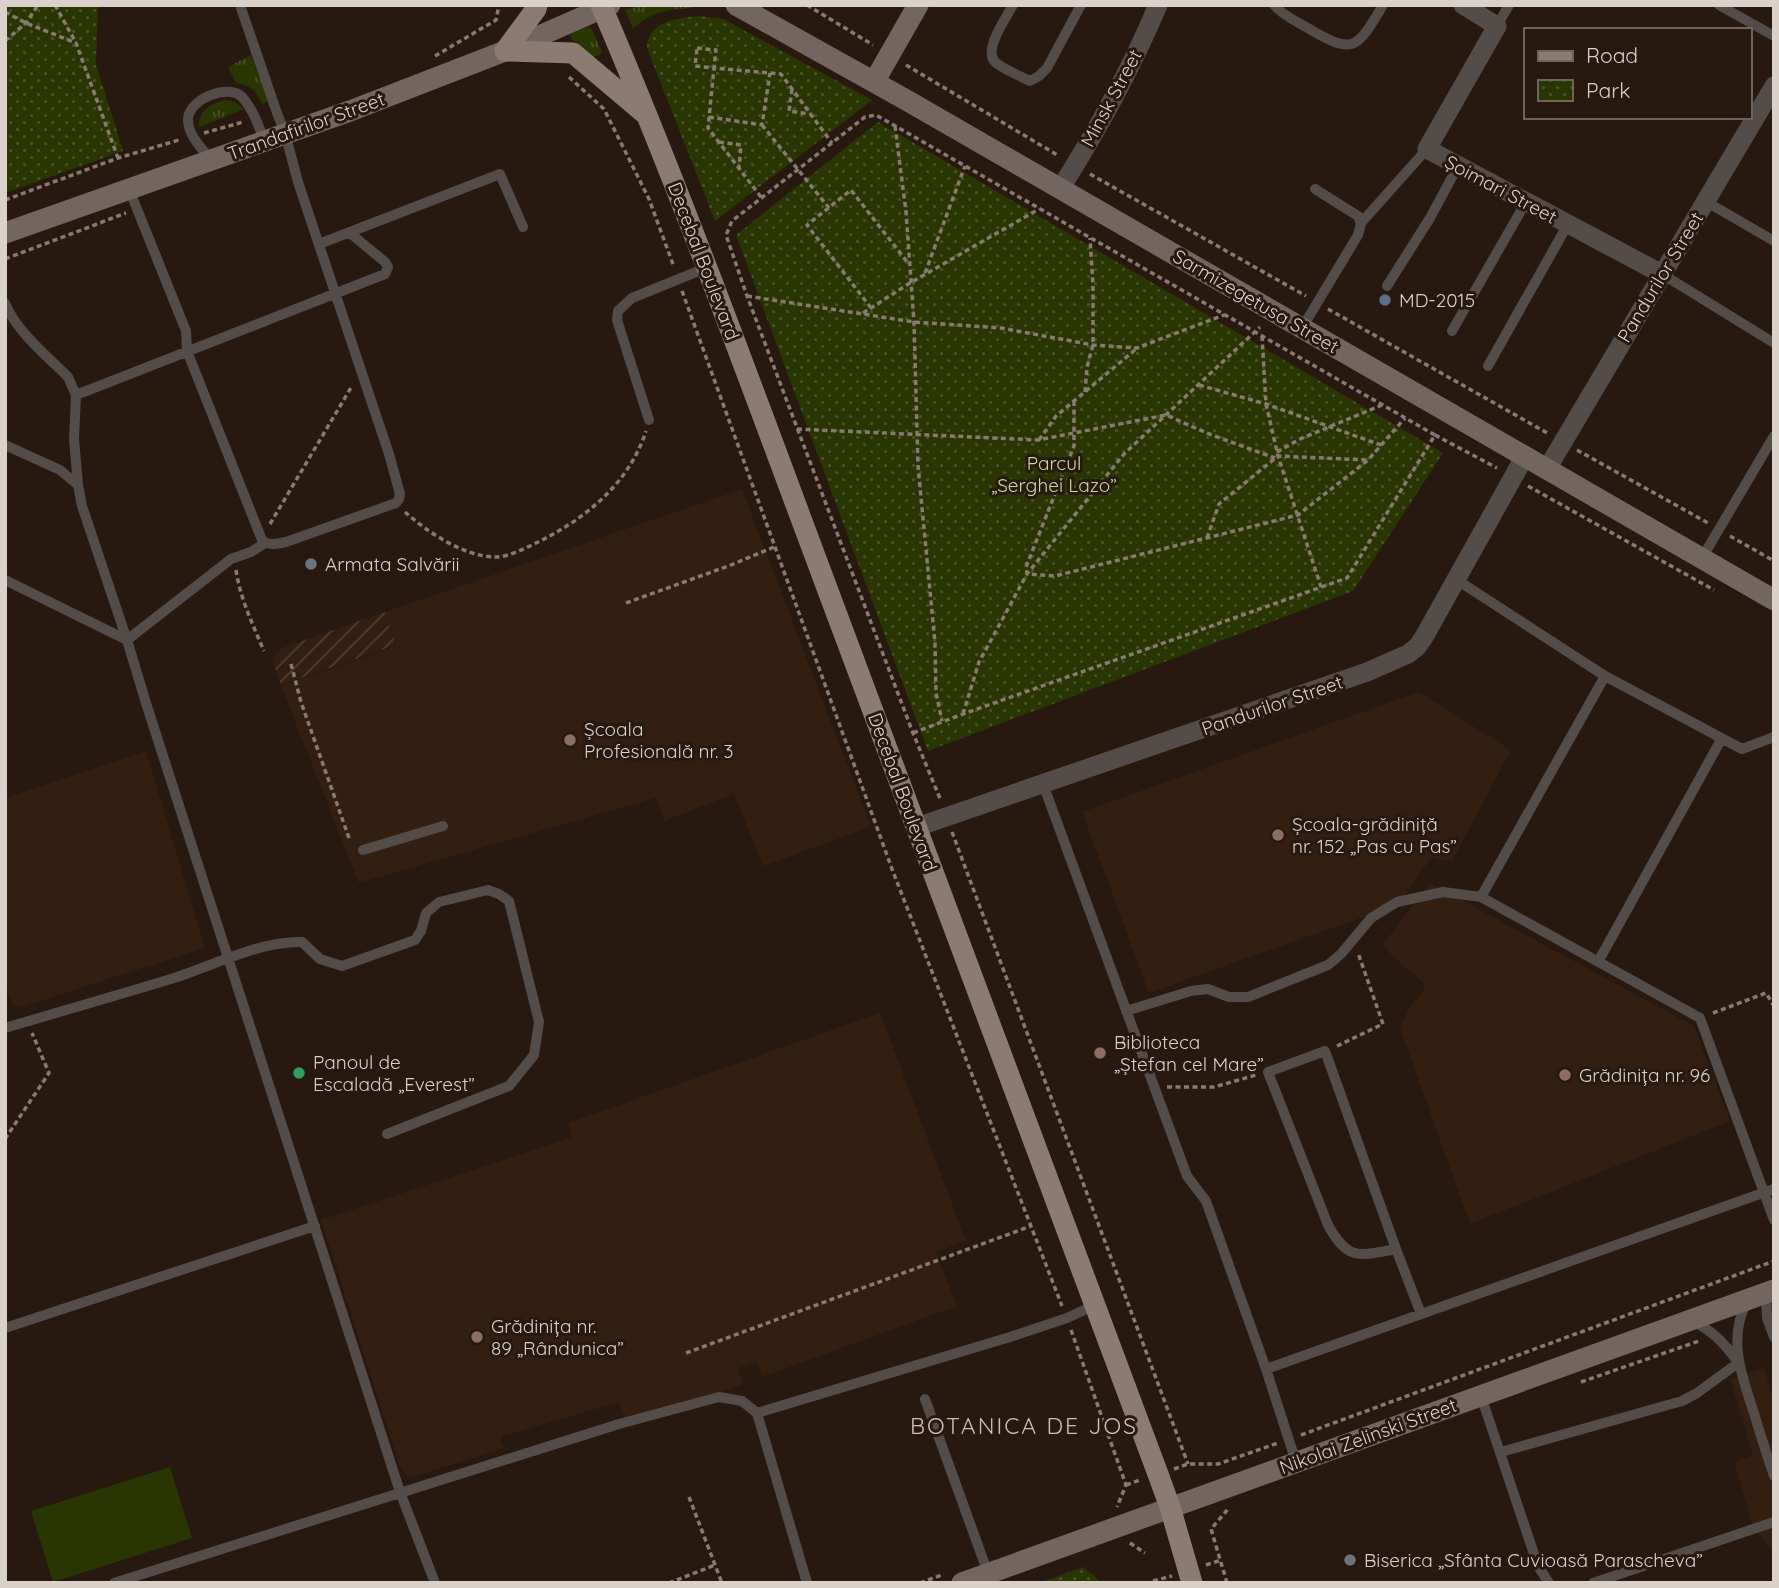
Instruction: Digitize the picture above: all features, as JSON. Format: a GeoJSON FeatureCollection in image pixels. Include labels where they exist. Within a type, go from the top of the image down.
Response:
{"type":"FeatureCollection","features":[{"type":"Feature","properties":{"kind":"main road"},"geometry":{"type":"LineString","coordinates":[[505,51],[537,5]]}},
{"type":"Feature","properties":{"kind":"main road","name":"Sarmizegetusa Street"},"geometry":{"type":"LineString","coordinates":[[736,5],[1774,600]]}},
{"type":"Feature","properties":{"kind":"main road"},"geometry":{"type":"LineString","coordinates":[[874,82],[918,5]]}},
{"type":"Feature","properties":{"kind":"main road","name":"Trandafirilor Street"},"geometry":{"type":"LineString","coordinates":[[5,233],[134,199],[211,160],[350,111],[505,51],[604,6]]}},
{"type":"Feature","properties":{"kind":"main road","name":"Decebal Boulevard"},"geometry":{"type":"LineString","coordinates":[[604,6],[917,827],[1170,1507],[1192,1583]]}},
{"type":"Feature","properties":{"kind":"main road"},"geometry":{"type":"LineString","coordinates":[[505,51],[573,53],[648,116]]}},
{"type":"Feature","properties":{"kind":"main road","name":"Nikolai Zelinski Street"},"geometry":{"type":"LineString","coordinates":[[962,1583],[1763,1294]]}},
{"type":"Feature","properties":{"kind":"street","name":"Minsk Street"},"geometry":{"type":"LineString","coordinates":[[1060,189],[1096,130],[1158,5]]}},
{"type":"Feature","properties":{"kind":"street"},"geometry":{"type":"LineString","coordinates":[[1463,5],[1497,26]]}},
{"type":"Feature","properties":{"kind":"street","name":"Șoimari Street"},"geometry":{"type":"LineString","coordinates":[[1497,26],[1427,149],[1662,274]]}},
{"type":"Feature","properties":{"kind":"street","name":"Pandurilor Street"},"geometry":{"type":"LineString","coordinates":[[1547,469],[1774,86]]}},
{"type":"Feature","properties":{"kind":"street","name":"Pandurilor Street"},"geometry":{"type":"LineString","coordinates":[[917,827],[1240,717],[1408,654],[1417,646],[1457,580],[1525,456]]}},
{"type":"Feature","properties":{"kind":"lane"},"geometry":{"type":"LineString","coordinates":[[127,640],[231,559],[251,552],[265,543],[286,542],[396,503],[400,499],[361,370],[298,182],[285,133],[240,5]]}},
{"type":"Feature","properties":{"kind":"lane"},"geometry":{"type":"LineString","coordinates":[[1013,5],[992,44],[990,54],[994,61],[1030,81],[1040,76],[1047,68],[1081,5]]}},
{"type":"Feature","properties":{"kind":"lane"},"geometry":{"type":"LineString","coordinates":[[1274,5],[1331,42],[1347,46],[1359,41],[1367,32],[1383,5]]}},
{"type":"Feature","properties":{"kind":"lane"},"geometry":{"type":"LineString","coordinates":[[1497,26],[1509,5]]}},
{"type":"Feature","properties":{"kind":"lane"},"geometry":{"type":"LineString","coordinates":[[1719,5],[1774,36]]}},
{"type":"Feature","properties":{"kind":"lane"},"geometry":{"type":"LineString","coordinates":[[211,160],[192,136],[188,119],[195,105],[223,92],[233,92],[242,97],[256,118],[264,141]]}},
{"type":"Feature","properties":{"kind":"lane"},"geometry":{"type":"LineString","coordinates":[[1302,328],[1358,235],[1361,223],[1427,149]]}},
{"type":"Feature","properties":{"kind":"lane"},"geometry":{"type":"LineString","coordinates":[[1387,286],[1430,218],[1458,166]]}},
{"type":"Feature","properties":{"kind":"lane"},"geometry":{"type":"LineString","coordinates":[[319,244],[500,174],[523,227]]}},
{"type":"Feature","properties":{"kind":"lane"},"geometry":{"type":"LineString","coordinates":[[1315,189],[1358,216],[1361,223]]}},
{"type":"Feature","properties":{"kind":"lane"},"geometry":{"type":"LineString","coordinates":[[134,199],[187,331],[187,351],[265,543]]}},
{"type":"Feature","properties":{"kind":"lane"},"geometry":{"type":"LineString","coordinates":[[1705,201],[1774,240]]}},
{"type":"Feature","properties":{"kind":"lane"},"geometry":{"type":"LineString","coordinates":[[1452,331],[1526,202]]}},
{"type":"Feature","properties":{"kind":"lane"},"geometry":{"type":"LineString","coordinates":[[1488,366],[1568,224]]}},
{"type":"Feature","properties":{"kind":"lane"},"geometry":{"type":"LineString","coordinates":[[76,395],[388,272],[385,262],[350,233]]}},
{"type":"Feature","properties":{"kind":"lane"},"geometry":{"type":"LineString","coordinates":[[649,420],[617,320],[618,311],[632,298],[706,268]]}},
{"type":"Feature","properties":{"kind":"lane"},"geometry":{"type":"LineString","coordinates":[[1662,274],[1774,343]]}},
{"type":"Feature","properties":{"kind":"lane"},"geometry":{"type":"LineString","coordinates":[[5,303],[9,314],[18,325],[68,377],[76,395],[74,439],[82,506],[400,1492],[435,1583]]}},
{"type":"Feature","properties":{"kind":"lane"},"geometry":{"type":"LineString","coordinates":[[1702,558],[1774,436]]}},
{"type":"Feature","properties":{"kind":"lane"},"geometry":{"type":"LineString","coordinates":[[5,445],[60,470],[78,485]]}},
{"type":"Feature","properties":{"kind":"lane"},"geometry":{"type":"LineString","coordinates":[[5,580],[127,640]]}},
{"type":"Feature","properties":{"kind":"lane"},"geometry":{"type":"LineString","coordinates":[[1457,580],[1605,676],[1742,749],[1774,737]]}},
{"type":"Feature","properties":{"kind":"lane"},"geometry":{"type":"LineString","coordinates":[[1481,897],[1605,676]]}},
{"type":"Feature","properties":{"kind":"lane"},"geometry":{"type":"LineString","coordinates":[[1598,962],[1722,738]]}},
{"type":"Feature","properties":{"kind":"lane"},"geometry":{"type":"LineString","coordinates":[[1043,784],[1187,1175],[1206,1201],[1296,1462]]}},
{"type":"Feature","properties":{"kind":"lane"},"geometry":{"type":"LineString","coordinates":[[363,850],[443,825]]}},
{"type":"Feature","properties":{"kind":"lane"},"geometry":{"type":"LineString","coordinates":[[5,1028],[286,942],[302,943],[320,959],[342,966],[415,940],[421,931],[426,912],[439,902],[488,890],[499,894],[509,901],[539,1022],[534,1055],[509,1086],[387,1135]]}},
{"type":"Feature","properties":{"kind":"lane"},"geometry":{"type":"LineString","coordinates":[[1126,1011],[1191,991],[1209,989],[1229,997],[1248,997],[1328,965],[1371,919],[1397,902],[1443,892],[1481,897],[1700,1018],[1769,1191],[1774,1220]]}},
{"type":"Feature","properties":{"kind":"lane"},"geometry":{"type":"LineString","coordinates":[[1396,1249],[1368,1255],[1351,1252],[1343,1248],[1334,1236],[1268,1072],[1325,1051],[1421,1314]]}},
{"type":"Feature","properties":{"kind":"lane"},"geometry":{"type":"LineString","coordinates":[[1266,1369],[1769,1191]]}},
{"type":"Feature","properties":{"kind":"lane"},"geometry":{"type":"LineString","coordinates":[[5,1328],[315,1226]]}},
{"type":"Feature","properties":{"kind":"lane"},"geometry":{"type":"LineString","coordinates":[[1774,1337],[1763,1294],[1742,1310],[1738,1328],[1738,1363],[1774,1476]]}},
{"type":"Feature","properties":{"kind":"lane"},"geometry":{"type":"LineString","coordinates":[[757,1413],[1010,1337],[1095,1305]]}},
{"type":"Feature","properties":{"kind":"lane"},"geometry":{"type":"LineString","coordinates":[[1690,1320],[1718,1338],[1738,1363]]}},
{"type":"Feature","properties":{"kind":"lane"},"geometry":{"type":"LineString","coordinates":[[1501,1452],[1682,1401],[1698,1393],[1738,1363]]}},
{"type":"Feature","properties":{"kind":"lane"},"geometry":{"type":"LineString","coordinates":[[1481,1396],[1538,1566],[1549,1583]]}},
{"type":"Feature","properties":{"kind":"lane"},"geometry":{"type":"LineString","coordinates":[[114,1583],[619,1423],[719,1397],[742,1401],[757,1413],[807,1583]]}},
{"type":"Feature","properties":{"kind":"lane"},"geometry":{"type":"LineString","coordinates":[[925,1399],[988,1573]]}},
{"type":"Feature","properties":{"kind":"lane"},"geometry":{"type":"LineString","coordinates":[[1593,1583],[1774,1522]]}},
{"type":"Feature","properties":{"kind":"path"},"geometry":{"type":"LineString","coordinates":[[5,41],[26,23],[38,5]]}},
{"type":"Feature","properties":{"kind":"path"},"geometry":{"type":"LineString","coordinates":[[55,5],[76,43],[118,158]]}},
{"type":"Feature","properties":{"kind":"path"},"geometry":{"type":"LineString","coordinates":[[432,58],[496,20],[499,5]]}},
{"type":"Feature","properties":{"kind":"path"},"geometry":{"type":"LineString","coordinates":[[807,5],[1075,166],[1774,561]]}},
{"type":"Feature","properties":{"kind":"path"},"geometry":{"type":"LineString","coordinates":[[5,12],[76,43]]}},
{"type":"Feature","properties":{"kind":"path"},"geometry":{"type":"LineString","coordinates":[[761,197],[708,128],[715,68],[716,50],[697,48],[695,66],[715,68],[781,74],[832,143]]}},
{"type":"Feature","properties":{"kind":"path"},"geometry":{"type":"LineString","coordinates":[[762,125],[770,73]]}},
{"type":"Feature","properties":{"kind":"path"},"geometry":{"type":"LineString","coordinates":[[568,77],[604,109],[649,200],[892,869],[1066,1318],[1126,1485],[1115,1511]]}},
{"type":"Feature","properties":{"kind":"path"},"geometry":{"type":"LineString","coordinates":[[792,89],[789,111],[811,114]]}},
{"type":"Feature","properties":{"kind":"path"},"geometry":{"type":"LineString","coordinates":[[1725,596],[1382,405],[876,115],[866,117],[761,197],[732,221],[726,236],[797,429],[947,817],[1188,1464],[1218,1464],[1289,1440],[1774,1261]]}},
{"type":"Feature","properties":{"kind":"path"},"geometry":{"type":"LineString","coordinates":[[709,117],[762,125],[829,208]]}},
{"type":"Feature","properties":{"kind":"path"},"geometry":{"type":"LineString","coordinates":[[5,200],[118,158],[256,118]]}},
{"type":"Feature","properties":{"kind":"path"},"geometry":{"type":"LineString","coordinates":[[895,126],[906,212],[914,322],[918,466],[935,643],[936,693],[942,721]]}},
{"type":"Feature","properties":{"kind":"path"},"geometry":{"type":"LineString","coordinates":[[719,142],[741,145],[739,168]]}},
{"type":"Feature","properties":{"kind":"path"},"geometry":{"type":"LineString","coordinates":[[924,275],[965,166]]}},
{"type":"Feature","properties":{"kind":"path"},"geometry":{"type":"LineString","coordinates":[[871,308],[807,225],[851,190],[909,265]]}},
{"type":"Feature","properties":{"kind":"path"},"geometry":{"type":"LineString","coordinates":[[5,259],[134,199]]}},
{"type":"Feature","properties":{"kind":"path"},"geometry":{"type":"LineString","coordinates":[[861,314],[1039,209]]}},
{"type":"Feature","properties":{"kind":"path"},"geometry":{"type":"LineString","coordinates":[[1085,392],[1087,367],[1093,345],[1090,238]]}},
{"type":"Feature","properties":{"kind":"path"},"geometry":{"type":"LineString","coordinates":[[747,296],[914,322],[1001,328],[1093,345],[1137,348]]}},
{"type":"Feature","properties":{"kind":"path"},"geometry":{"type":"LineString","coordinates":[[963,714],[979,663],[1027,574],[1124,454],[1276,313]]}},
{"type":"Feature","properties":{"kind":"path"},"geometry":{"type":"LineString","coordinates":[[1038,440],[1056,416],[1137,348],[1224,315]]}},
{"type":"Feature","properties":{"kind":"path"},"geometry":{"type":"LineString","coordinates":[[1262,336],[1266,404],[1277,455],[1321,587]]}},
{"type":"Feature","properties":{"kind":"path"},"geometry":{"type":"LineString","coordinates":[[265,543],[272,520],[361,370]]}},
{"type":"Feature","properties":{"kind":"path"},"geometry":{"type":"LineString","coordinates":[[1199,385],[1266,404],[1381,445]]}},
{"type":"Feature","properties":{"kind":"path"},"geometry":{"type":"LineString","coordinates":[[1027,574],[1026,567],[1074,446],[1074,401]]}},
{"type":"Feature","properties":{"kind":"path"},"geometry":{"type":"LineString","coordinates":[[1207,538],[1219,504],[1277,455],[1300,439],[1382,405]]}},
{"type":"Feature","properties":{"kind":"path"},"geometry":{"type":"LineString","coordinates":[[797,429],[1038,440],[1166,415],[1209,434],[1277,455],[1368,460]]}},
{"type":"Feature","properties":{"kind":"path"},"geometry":{"type":"LineString","coordinates":[[1027,574],[1055,576],[1297,515],[1368,460],[1405,418]]}},
{"type":"Feature","properties":{"kind":"path"},"geometry":{"type":"LineString","coordinates":[[396,503],[410,516],[453,545],[474,555],[498,557],[550,537],[595,507],[632,463],[643,441],[649,420]]}},
{"type":"Feature","properties":{"kind":"path"},"geometry":{"type":"LineString","coordinates":[[913,733],[1347,578],[1435,435]]}},
{"type":"Feature","properties":{"kind":"path"},"geometry":{"type":"LineString","coordinates":[[626,603],[775,547]]}},
{"type":"Feature","properties":{"kind":"path"},"geometry":{"type":"LineString","coordinates":[[240,556],[236,570],[238,584],[264,650]]}},
{"type":"Feature","properties":{"kind":"path"},"geometry":{"type":"LineString","coordinates":[[291,664],[301,702],[349,838]]}},
{"type":"Feature","properties":{"kind":"path"},"geometry":{"type":"LineString","coordinates":[[1325,1051],[1382,1024],[1353,939]]}},
{"type":"Feature","properties":{"kind":"path"},"geometry":{"type":"LineString","coordinates":[[1700,1018],[1766,993],[1774,1006]]}},
{"type":"Feature","properties":{"kind":"path"},"geometry":{"type":"LineString","coordinates":[[5,1139],[49,1073],[26,1021]]}},
{"type":"Feature","properties":{"kind":"path"},"geometry":{"type":"LineString","coordinates":[[1155,1087],[1214,1087],[1268,1072]]}},
{"type":"Feature","properties":{"kind":"path"},"geometry":{"type":"LineString","coordinates":[[686,1353],[1031,1226]]}},
{"type":"Feature","properties":{"kind":"path"},"geometry":{"type":"LineString","coordinates":[[689,1497],[722,1583]]}},
{"type":"Feature","properties":{"kind":"path"},"geometry":{"type":"LineString","coordinates":[[1227,1583],[1211,1529],[1232,1505]]}},
{"type":"Feature","properties":{"kind":"path"},"geometry":{"type":"LineString","coordinates":[[669,1583],[715,1565]]}},
{"type":"Feature","properties":{"kind":"shaded area","name":"Școala Profesională nr. 3"},"geometry":{"type":"Polygon","coordinates":[[[742,489],[871,827],[763,866],[734,794],[664,821],[656,798],[359,883],[281,686],[396,646],[385,612],[742,489]]]}},
{"type":"Feature","properties":{"kind":"shaded area"},"geometry":{"type":"Polygon","coordinates":[[[385,612],[396,645],[281,685],[272,660],[282,648],[385,612]]]}},
{"type":"Feature","properties":{"kind":"shaded area","name":"Școala-grădiniță nr. 152 „Pas cu Pas”"},"geometry":{"type":"Polygon","coordinates":[[[1419,692],[1511,750],[1452,861],[1432,857],[1397,905],[1149,993],[1082,812],[1419,692]]]}},
{"type":"Feature","properties":{"kind":"shaded area"},"geometry":{"type":"Polygon","coordinates":[[[146,751],[205,948],[18,1008],[13,1006],[5,983],[5,798],[146,751]]]}},
{"type":"Feature","properties":{"kind":"shaded area","name":"Grădinița nr. 96"},"geometry":{"type":"Polygon","coordinates":[[[1430,883],[1694,1026],[1730,1121],[1470,1224],[1400,1028],[1410,1007],[1425,989],[1423,982],[1392,956],[1383,944],[1430,883]]]}},
{"type":"Feature","properties":{"kind":"shaded area"},"geometry":{"type":"Polygon","coordinates":[[[880,1013],[966,1241],[936,1252],[957,1306],[762,1377],[757,1362],[738,1368],[743,1384],[639,1423],[624,1417],[619,1402],[503,1436],[501,1441],[504,1448],[409,1478],[400,1467],[321,1220],[572,1137],[568,1123],[880,1013]]]}},
{"type":"Feature","properties":{"kind":"shaded area"},"geometry":{"type":"Polygon","coordinates":[[[1764,1368],[1774,1400],[1774,1551],[1754,1529],[1734,1462],[1753,1455],[1730,1379],[1764,1368]]]}},
{"type":"Feature","properties":{"kind":"green space"},"geometry":{"type":"Polygon","coordinates":[[[5,5],[98,5],[96,64],[123,151],[5,193],[5,5]]]}},
{"type":"Feature","properties":{"kind":"green space"},"geometry":{"type":"Polygon","coordinates":[[[642,5],[693,5],[693,8],[661,12],[633,28],[625,10],[642,5]]]}},
{"type":"Feature","properties":{"kind":"green space"},"geometry":{"type":"Polygon","coordinates":[[[699,16],[723,19],[872,100],[715,221],[647,48],[653,31],[658,26],[699,16]]]}},
{"type":"Feature","properties":{"kind":"green space"},"geometry":{"type":"Polygon","coordinates":[[[591,28],[602,52],[597,56],[591,56],[570,36],[573,32],[591,28]]]}},
{"type":"Feature","properties":{"kind":"green space"},"geometry":{"type":"Polygon","coordinates":[[[251,55],[268,101],[262,104],[253,89],[236,83],[228,67],[251,55]]]}},
{"type":"Feature","properties":{"kind":"green space"},"geometry":{"type":"Polygon","coordinates":[[[225,100],[235,102],[244,109],[199,127],[203,112],[215,103],[225,100]]]}},
{"type":"Feature","properties":{"kind":"green space","name":"Parcul „Serghei Lazo”"},"geometry":{"type":"Polygon","coordinates":[[[878,122],[1443,453],[1353,591],[928,751],[736,235],[878,122]]]}},
{"type":"Feature","properties":{"kind":"green space"},"geometry":{"type":"Polygon","coordinates":[[[170,1467],[192,1538],[53,1582],[31,1511],[170,1467]]]}},
{"type":"Feature","properties":{"kind":"green space"},"geometry":{"type":"Polygon","coordinates":[[[1083,1567],[1102,1583],[1039,1583],[1083,1567]]]}},
{"type":"Feature","properties":{"kind":"place","name":"MD-2015"},"geometry":{"type":"Point","coordinates":[1385,300]}},
{"type":"Feature","properties":{"kind":"place","name":"Armata Salvării"},"geometry":{"type":"Point","coordinates":[311,564]}},
{"type":"Feature","properties":{"kind":"place","name":"Școala Profesională nr. 3"},"geometry":{"type":"Point","coordinates":[570,740]}},
{"type":"Feature","properties":{"kind":"place","name":"Școala-grădiniță nr. 152 „Pas cu Pas”"},"geometry":{"type":"Point","coordinates":[1278,835]}},
{"type":"Feature","properties":{"kind":"place","name":"Biblioteca „Ștefan cel Mare”"},"geometry":{"type":"Point","coordinates":[1100,1053]}},
{"type":"Feature","properties":{"kind":"place","name":"Panoul de Escaladă „Everest”"},"geometry":{"type":"Point","coordinates":[299,1073]}},
{"type":"Feature","properties":{"kind":"place","name":"Grădinița nr. 96"},"geometry":{"type":"Point","coordinates":[1565,1075]}},
{"type":"Feature","properties":{"kind":"place","name":"Grădinița nr. 89 „Rândunica”"},"geometry":{"type":"Point","coordinates":[477,1337]}},
{"type":"Feature","properties":{"kind":"place","name":"Biserica „Sfânta Cuvioasă Parascheva”"},"geometry":{"type":"Point","coordinates":[1350,1560]}},
{"type":"Feature","properties":{"kind":"district","name":"BOTANICA DE JOS"},"geometry":{"type":"Point","coordinates":[1024,1426]}}]}
